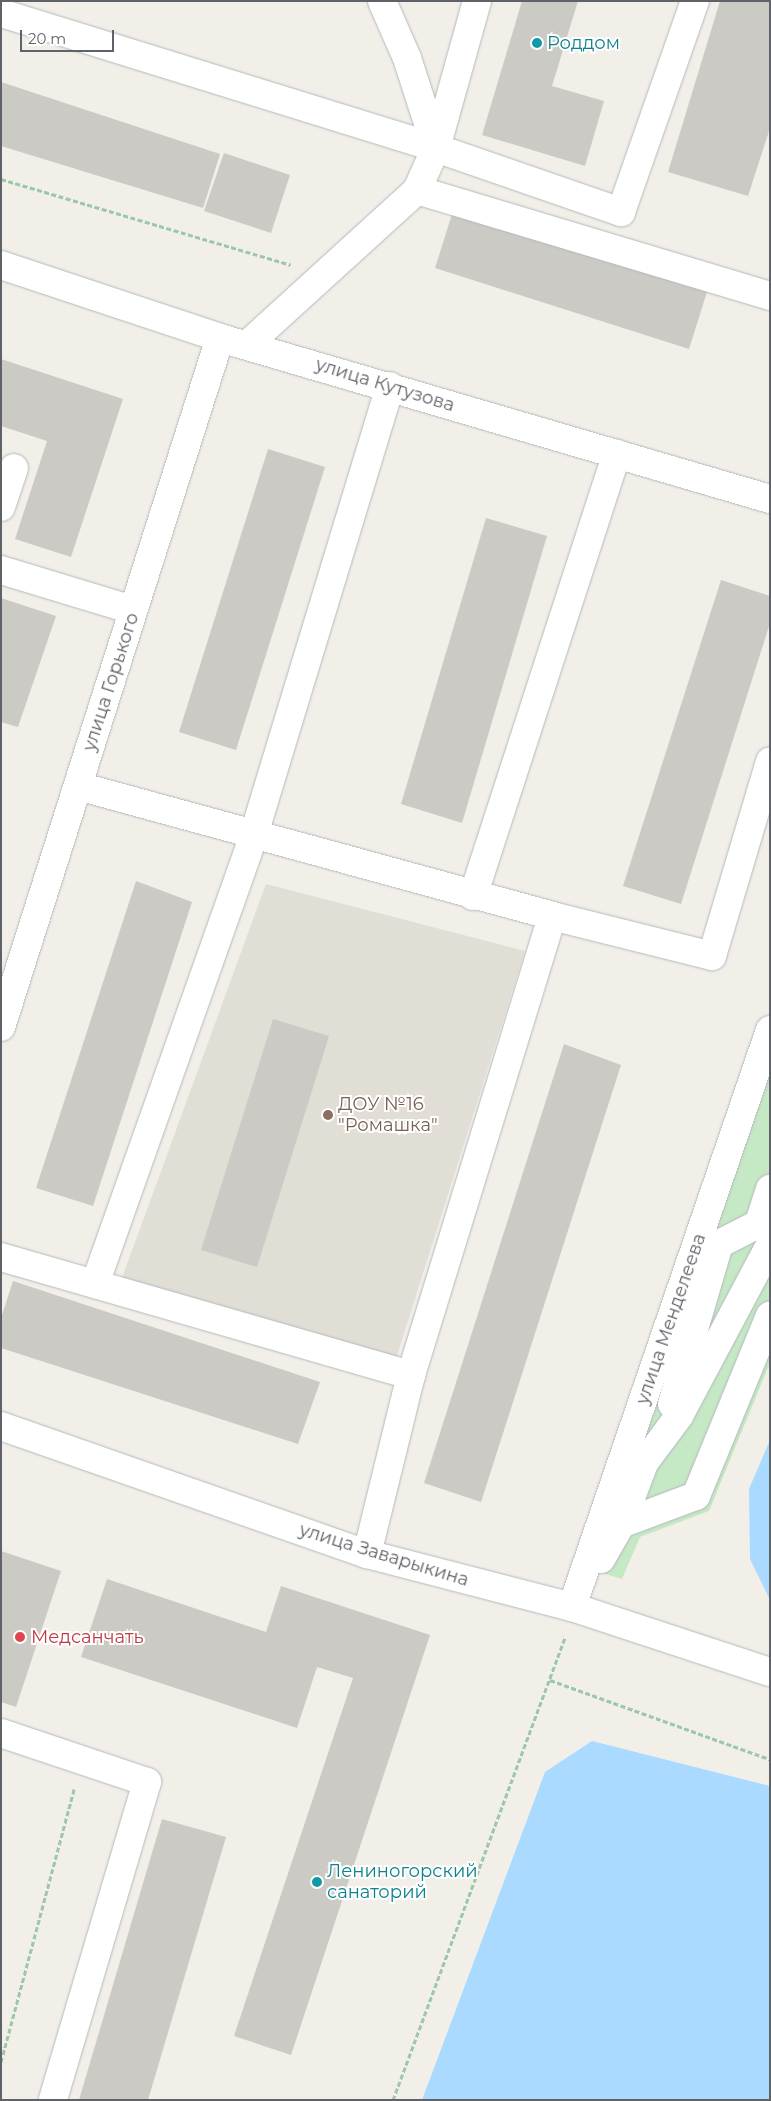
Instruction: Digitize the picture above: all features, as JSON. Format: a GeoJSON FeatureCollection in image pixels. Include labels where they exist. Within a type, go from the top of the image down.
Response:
{"type":"FeatureCollection","features":[{"type":"Feature","properties":{"kind":"street"},"geometry":{"type":"LineString","coordinates":[[382,1],[407,58],[436,148]]}},
{"type":"Feature","properties":{"kind":"street"},"geometry":{"type":"LineString","coordinates":[[248,344],[417,190],[436,148],[477,1]]}},
{"type":"Feature","properties":{"kind":"street"},"geometry":{"type":"LineString","coordinates":[[1,13],[436,148],[621,212],[695,1]]}},
{"type":"Feature","properties":{"kind":"street"},"geometry":{"type":"LineString","coordinates":[[417,190],[770,296]]}},
{"type":"Feature","properties":{"kind":"street","name":"улица Кутузова"},"geometry":{"type":"LineString","coordinates":[[1,265],[220,338],[248,344],[770,499]]}},
{"type":"Feature","properties":{"kind":"street","name":"улица Горького"},"geometry":{"type":"LineString","coordinates":[[1,1026],[220,338]]}},
{"type":"Feature","properties":{"kind":"street"},"geometry":{"type":"LineString","coordinates":[[96,1284],[254,834],[390,386]]}},
{"type":"Feature","properties":{"kind":"street"},"geometry":{"type":"LineString","coordinates":[[473,896],[617,454]]}},
{"type":"Feature","properties":{"kind":"street"},"geometry":{"type":"LineString","coordinates":[[1,507],[14,468]]}},
{"type":"Feature","properties":{"kind":"street"},"geometry":{"type":"LineString","coordinates":[[1,570],[133,610]]}},
{"type":"Feature","properties":{"kind":"street"},"geometry":{"type":"LineString","coordinates":[[78,786],[473,896],[712,956],[770,761]]}},
{"type":"Feature","properties":{"kind":"street"},"geometry":{"type":"LineString","coordinates":[[367,1554],[411,1375],[552,916]]}},
{"type":"Feature","properties":{"kind":"street","name":"улица Менделеева"},"geometry":{"type":"LineString","coordinates":[[572,1607],[770,1030]]}},
{"type":"Feature","properties":{"kind":"street"},"geometry":{"type":"LineString","coordinates":[[572,1607],[622,1524],[644,1462],[661,1443],[766,1229],[770,1190]]}},
{"type":"Feature","properties":{"kind":"street"},"geometry":{"type":"LineString","coordinates":[[661,1443],[719,1244],[766,1229]]}},
{"type":"Feature","properties":{"kind":"street"},"geometry":{"type":"LineString","coordinates":[[1,1257],[411,1375]]}},
{"type":"Feature","properties":{"kind":"street"},"geometry":{"type":"LineString","coordinates":[[622,1524],[696,1496],[770,1316]]}},
{"type":"Feature","properties":{"kind":"street","name":"улица Заварыкина"},"geometry":{"type":"LineString","coordinates":[[1,1426],[367,1554],[572,1607],[770,1672]]}},
{"type":"Feature","properties":{"kind":"street"},"geometry":{"type":"LineString","coordinates":[[1,1733],[147,1782],[54,2100]]}},
{"type":"Feature","properties":{"kind":"path"},"geometry":{"type":"LineString","coordinates":[[1,180],[324,275]]}},
{"type":"Feature","properties":{"kind":"path"},"geometry":{"type":"LineString","coordinates":[[393,2100],[563,1648]]}},
{"type":"Feature","properties":{"kind":"path"},"geometry":{"type":"LineString","coordinates":[[550,1680],[770,1758]]}},
{"type":"Feature","properties":{"kind":"path"},"geometry":{"type":"LineString","coordinates":[[1,2062],[82,1760]]}},
{"type":"Feature","properties":{"kind":"shaded area","name":"ДОУ №16 \"Ромашка\""},"geometry":{"type":"Polygon","coordinates":[[[266,884],[525,951],[396,1359],[122,1278],[266,884]]]}},
{"type":"Feature","properties":{"kind":"green space"},"geometry":{"type":"Polygon","coordinates":[[[770,1065],[770,1363],[709,1511],[640,1537],[622,1579],[582,1567],[770,1065]]]}},
{"type":"Feature","properties":{"kind":"water"},"geometry":{"type":"Polygon","coordinates":[[[770,1440],[770,1600],[750,1559],[749,1489],[770,1440]]]}},
{"type":"Feature","properties":{"kind":"water"},"geometry":{"type":"Polygon","coordinates":[[[592,1741],[770,1786],[770,2100],[422,2100],[545,1772],[592,1741]]]}},
{"type":"Feature","properties":{"kind":"building","name":"Роддом"},"geometry":{"type":"Polygon","coordinates":[[[522,1],[578,1],[552,86],[604,101],[585,166],[482,135],[522,1]]]}},
{"type":"Feature","properties":{"kind":"building"},"geometry":{"type":"Polygon","coordinates":[[[720,1],[770,1],[770,128],[748,196],[668,172],[720,1]]]}},
{"type":"Feature","properties":{"kind":"building"},"geometry":{"type":"Polygon","coordinates":[[[1,82],[220,154],[203,208],[1,146],[1,82]]]}},
{"type":"Feature","properties":{"kind":"building"},"geometry":{"type":"Polygon","coordinates":[[[224,153],[290,175],[271,233],[204,211],[224,153]]]}},
{"type":"Feature","properties":{"kind":"building"},"geometry":{"type":"Polygon","coordinates":[[[453,211],[707,292],[689,349],[435,268],[453,211]]]}},
{"type":"Feature","properties":{"kind":"building"},"geometry":{"type":"Polygon","coordinates":[[[1,359],[123,399],[71,557],[15,539],[47,441],[1,426],[1,359]]]}},
{"type":"Feature","properties":{"kind":"building"},"geometry":{"type":"Polygon","coordinates":[[[268,449],[325,467],[236,750],[179,732],[268,449]]]}},
{"type":"Feature","properties":{"kind":"building"},"geometry":{"type":"Polygon","coordinates":[[[486,518],[547,536],[462,823],[401,804],[486,518]]]}},
{"type":"Feature","properties":{"kind":"building"},"geometry":{"type":"Polygon","coordinates":[[[721,580],[770,596],[770,623],[681,904],[623,886],[721,580]]]}},
{"type":"Feature","properties":{"kind":"building"},"geometry":{"type":"Polygon","coordinates":[[[1,598],[56,616],[18,727],[1,722],[1,598]]]}},
{"type":"Feature","properties":{"kind":"building"},"geometry":{"type":"Polygon","coordinates":[[[136,881],[192,902],[93,1206],[36,1188],[136,881]]]}},
{"type":"Feature","properties":{"kind":"building"},"geometry":{"type":"Polygon","coordinates":[[[273,1019],[329,1036],[257,1267],[201,1250],[273,1019]]]}},
{"type":"Feature","properties":{"kind":"building"},"geometry":{"type":"Polygon","coordinates":[[[564,1044],[621,1065],[481,1502],[424,1483],[564,1044]]]}},
{"type":"Feature","properties":{"kind":"building"},"geometry":{"type":"Polygon","coordinates":[[[13,1281],[320,1382],[298,1444],[1,1348],[1,1318],[13,1281]]]}},
{"type":"Feature","properties":{"kind":"building","name":"Медсанчать"},"geometry":{"type":"Polygon","coordinates":[[[1,1551],[61,1571],[16,1707],[1,1702],[1,1551]]]}},
{"type":"Feature","properties":{"kind":"building","name":"Лениногорский санаторий"},"geometry":{"type":"Polygon","coordinates":[[[107,1579],[266,1632],[281,1586],[430,1635],[291,2055],[234,2036],[353,1678],[317,1667],[297,1728],[81,1657],[107,1579]]]}},
{"type":"Feature","properties":{"kind":"building"},"geometry":{"type":"Polygon","coordinates":[[[162,1819],[226,1837],[148,2100],[79,2100],[162,1819]]]}},
{"type":"Feature","properties":{"kind":"place","name":"Роддом"},"geometry":{"type":"Point","coordinates":[537,43]}},
{"type":"Feature","properties":{"kind":"place","name":"ДОУ №16 \"Ромашка\""},"geometry":{"type":"Point","coordinates":[328,1115]}},
{"type":"Feature","properties":{"kind":"place","name":"Медсанчать"},"geometry":{"type":"Point","coordinates":[20,1637]}},
{"type":"Feature","properties":{"kind":"place","name":"Лениногорский санаторий"},"geometry":{"type":"Point","coordinates":[317,1882]}}]}
